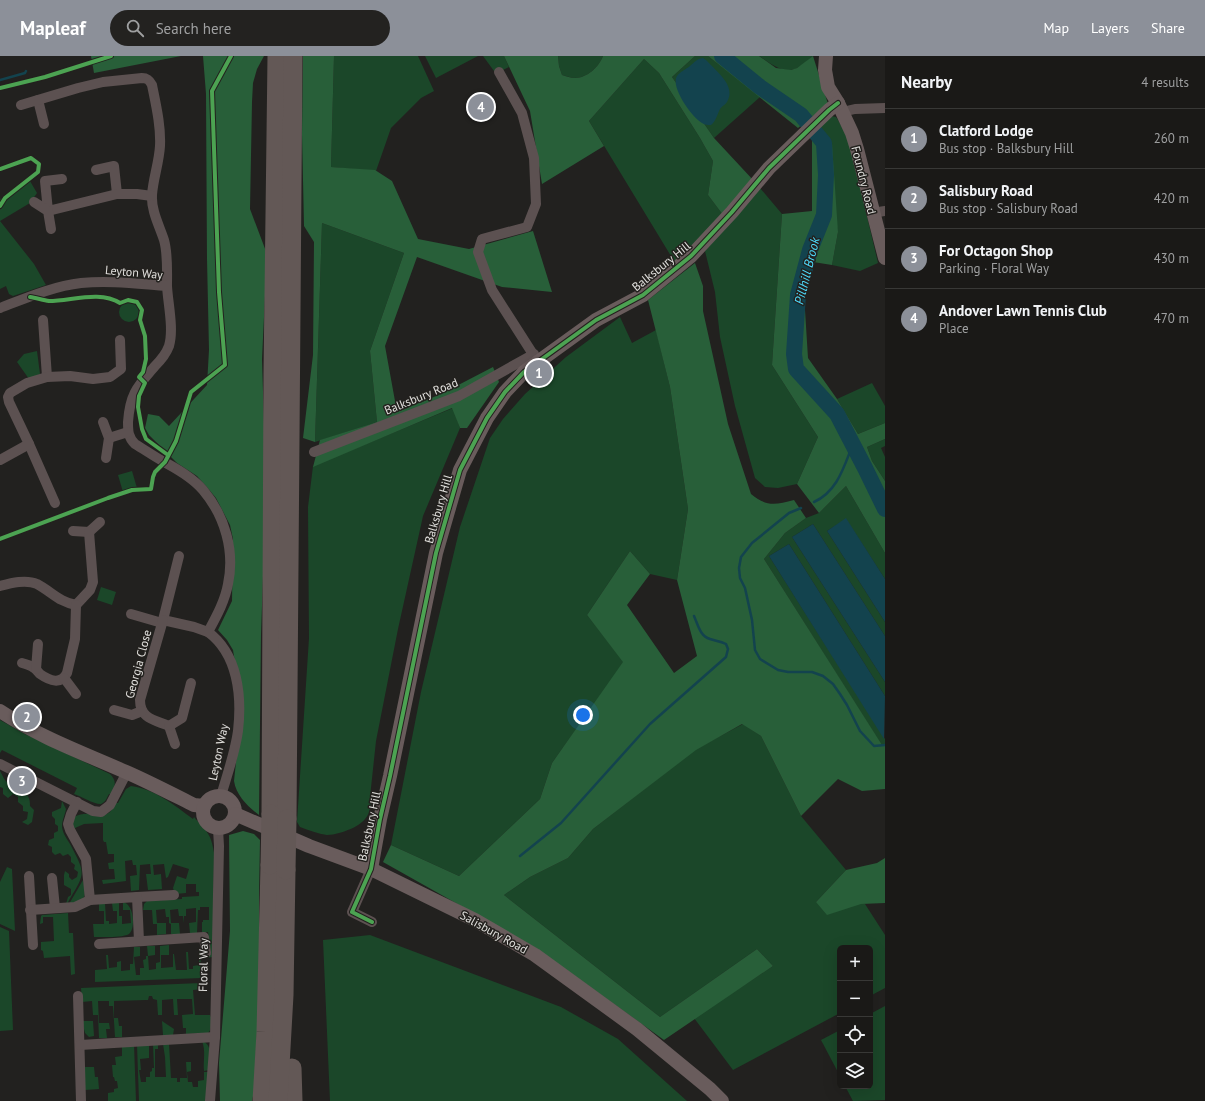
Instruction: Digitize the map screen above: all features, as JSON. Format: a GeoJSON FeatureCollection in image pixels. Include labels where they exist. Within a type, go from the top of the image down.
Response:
{"type":"FeatureCollection","features":[{"type":"Feature","properties":{"kind":"highway"},"geometry":{"type":"LineString","coordinates":[[277,56],[273,374],[279,816]]}},
{"type":"Feature","properties":{"kind":"highway"},"geometry":{"type":"LineString","coordinates":[[262,1101],[278,868],[293,56]]}},
{"type":"Feature","properties":{"kind":"highway"},"geometry":{"type":"LineString","coordinates":[[278,868],[284,995],[278,1101]]}},
{"type":"Feature","properties":{"kind":"highway"},"geometry":{"type":"LineString","coordinates":[[284,995],[292,1026],[293,1101]]}},
{"type":"Feature","properties":{"kind":"street","name":"Foundry Road"},"geometry":{"type":"LineString","coordinates":[[826,56],[825,70],[828,87],[852,133],[879,212],[885,258]]}},
{"type":"Feature","properties":{"kind":"street"},"geometry":{"type":"LineString","coordinates":[[499,72],[522,113],[534,158],[536,204],[527,226],[482,239],[478,252],[492,290],[536,358]]}},
{"type":"Feature","properties":{"kind":"street"},"geometry":{"type":"LineString","coordinates":[[21,105],[104,82],[123,79],[147,78],[152,85],[160,130],[160,146],[152,196],[154,212],[164,240],[167,256],[167,286]]}},
{"type":"Feature","properties":{"kind":"street"},"geometry":{"type":"LineString","coordinates":[[38,100],[44,124]]}},
{"type":"Feature","properties":{"kind":"street"},"geometry":{"type":"LineString","coordinates":[[840,108],[885,108]]}},
{"type":"Feature","properties":{"kind":"street","name":"Balksbury Hill"},"geometry":{"type":"LineString","coordinates":[[372,922],[352,912],[371,869],[429,584],[446,515],[460,470],[487,418],[505,392],[536,358],[596,320],[643,295],[691,256],[770,168],[822,118],[840,108]]}},
{"type":"Feature","properties":{"kind":"street"},"geometry":{"type":"LineString","coordinates":[[96,170],[114,166],[118,194]]}},
{"type":"Feature","properties":{"kind":"street"},"geometry":{"type":"LineString","coordinates":[[50,229],[45,181],[62,179]]}},
{"type":"Feature","properties":{"kind":"street"},"geometry":{"type":"LineString","coordinates":[[34,202],[48,211],[118,194],[152,196]]}},
{"type":"Feature","properties":{"kind":"street","name":"Leyton Way"},"geometry":{"type":"LineString","coordinates":[[0,308],[57,288],[82,283],[108,282],[167,286],[172,328],[171,339],[166,355],[136,389],[131,400],[128,432]]}},
{"type":"Feature","properties":{"kind":"street"},"geometry":{"type":"LineString","coordinates":[[43,320],[47,377]]}},
{"type":"Feature","properties":{"kind":"street"},"geometry":{"type":"LineString","coordinates":[[55,503],[8,397],[10,393],[27,383],[47,377],[110,377],[121,370],[120,340]]}},
{"type":"Feature","properties":{"kind":"street","name":"Balksbury Road"},"geometry":{"type":"LineString","coordinates":[[314,452],[459,396],[536,358]]}},
{"type":"Feature","properties":{"kind":"street"},"geometry":{"type":"LineString","coordinates":[[103,422],[109,438],[106,458]]}},
{"type":"Feature","properties":{"kind":"street"},"geometry":{"type":"LineString","coordinates":[[109,438],[128,432],[130,439],[134,444],[182,472],[202,489],[218,513],[229,540],[229,579],[221,605],[208,632]]}},
{"type":"Feature","properties":{"kind":"street"},"geometry":{"type":"LineString","coordinates":[[0,460],[29,444]]}},
{"type":"Feature","properties":{"kind":"street"},"geometry":{"type":"LineString","coordinates":[[73,531],[89,532],[100,522]]}},
{"type":"Feature","properties":{"kind":"street"},"geometry":{"type":"LineString","coordinates":[[22,663],[33,667],[40,674],[51,681],[58,682],[64,678],[67,673],[75,638],[76,605],[90,590],[93,582],[89,532]]}},
{"type":"Feature","properties":{"kind":"street","name":"Georgia Close"},"geometry":{"type":"LineString","coordinates":[[170,726],[148,718],[142,711],[140,700],[163,622],[178,556]]}},
{"type":"Feature","properties":{"kind":"street"},"geometry":{"type":"LineString","coordinates":[[0,586],[31,582],[37,584],[66,603],[76,605]]}},
{"type":"Feature","properties":{"kind":"street","name":"Georgia Close"},"geometry":{"type":"LineString","coordinates":[[131,614],[163,622],[194,627],[208,632]]}},
{"type":"Feature","properties":{"kind":"street","name":"Leyton Way"},"geometry":{"type":"LineString","coordinates":[[208,632],[218,639],[230,658],[239,697],[238,731],[222,796]]}},
{"type":"Feature","properties":{"kind":"street"},"geometry":{"type":"LineString","coordinates":[[36,669],[38,644]]}},
{"type":"Feature","properties":{"kind":"street"},"geometry":{"type":"LineString","coordinates":[[64,678],[76,694]]}},
{"type":"Feature","properties":{"kind":"street"},"geometry":{"type":"LineString","coordinates":[[175,744],[170,726],[182,718],[191,683]]}},
{"type":"Feature","properties":{"kind":"street","name":"Georgia Close"},"geometry":{"type":"LineString","coordinates":[[114,710],[132,715],[142,711]]}},
{"type":"Feature","properties":{"kind":"street"},"geometry":{"type":"LineString","coordinates":[[0,711],[31,730],[79,753],[127,772],[194,805],[204,806]]}},
{"type":"Feature","properties":{"kind":"street"},"geometry":{"type":"LineString","coordinates":[[0,764],[93,811],[101,812],[110,805],[127,772]]}},
{"type":"Feature","properties":{"kind":"street"},"geometry":{"type":"LineString","coordinates":[[222,796],[230,801],[235,810],[235,814],[231,823],[223,828],[213,828],[206,821],[203,811],[204,806],[211,798],[222,796]]}},
{"type":"Feature","properties":{"kind":"street"},"geometry":{"type":"LineString","coordinates":[[73,800],[68,824],[86,859],[90,900]]}},
{"type":"Feature","properties":{"kind":"street","name":"Salisbury Road"},"geometry":{"type":"LineString","coordinates":[[235,814],[309,846],[371,869],[475,920],[535,955],[638,1029],[710,1089],[722,1101]]}},
{"type":"Feature","properties":{"kind":"street","name":"Floral Way"},"geometry":{"type":"LineString","coordinates":[[210,1101],[215,1037],[219,846],[218,829]]}},
{"type":"Feature","properties":{"kind":"street"},"geometry":{"type":"LineString","coordinates":[[29,876],[30,910],[34,945]]}},
{"type":"Feature","properties":{"kind":"street"},"geometry":{"type":"LineString","coordinates":[[52,878],[55,908]]}},
{"type":"Feature","properties":{"kind":"street"},"geometry":{"type":"LineString","coordinates":[[30,910],[76,907],[90,900],[174,895]]}},
{"type":"Feature","properties":{"kind":"street"},"geometry":{"type":"LineString","coordinates":[[137,897],[139,941]]}},
{"type":"Feature","properties":{"kind":"street"},"geometry":{"type":"LineString","coordinates":[[99,944],[204,937],[206,953]]}},
{"type":"Feature","properties":{"kind":"street"},"geometry":{"type":"LineString","coordinates":[[78,996],[82,1101]]}},
{"type":"Feature","properties":{"kind":"street"},"geometry":{"type":"LineString","coordinates":[[80,1045],[215,1037]]}},
{"type":"Feature","properties":{"kind":"green space"},"geometry":{"type":"Polygon","coordinates":[[[91,56],[181,56],[94,73],[91,56]]]}},
{"type":"Feature","properties":{"kind":"green space"},"geometry":{"type":"Polygon","coordinates":[[[203,56],[264,56],[257,69],[253,83],[250,209],[267,254],[262,359],[266,489],[261,635],[259,815],[243,800],[235,786],[234,781],[242,706],[233,650],[218,630],[232,601],[233,539],[230,525],[216,498],[206,486],[197,476],[177,463],[149,435],[145,428],[148,414],[159,416],[169,426],[207,385],[209,350],[206,94],[203,56]]]}},
{"type":"Feature","properties":{"kind":"green space"},"geometry":{"type":"Polygon","coordinates":[[[303,56],[334,56],[331,167],[375,170],[392,181],[418,239],[469,249],[533,231],[552,292],[502,287],[417,257],[385,346],[397,412],[441,394],[493,367],[499,382],[467,428],[460,428],[452,408],[313,467],[320,440],[377,422],[370,351],[404,253],[322,223],[315,442],[303,438],[313,355],[314,242],[304,226],[302,134],[303,56]]]}},
{"type":"Feature","properties":{"kind":"green space"},"geometry":{"type":"Polygon","coordinates":[[[334,56],[418,56],[434,91],[421,98],[391,128],[376,171],[331,167],[334,56]]]}},
{"type":"Feature","properties":{"kind":"green space"},"geometry":{"type":"Polygon","coordinates":[[[425,56],[478,56],[436,78],[425,56]]]}},
{"type":"Feature","properties":{"kind":"green space"},"geometry":{"type":"Polygon","coordinates":[[[483,56],[504,56],[509,67],[499,72],[494,71],[483,56]]]}},
{"type":"Feature","properties":{"kind":"green space"},"geometry":{"type":"Polygon","coordinates":[[[504,56],[558,56],[562,75],[579,78],[596,68],[603,56],[695,56],[672,77],[714,138],[754,181],[723,215],[708,195],[713,161],[659,73],[644,59],[589,121],[604,146],[542,184],[530,111],[504,56]]]}},
{"type":"Feature","properties":{"kind":"green space"},"geometry":{"type":"Polygon","coordinates":[[[558,56],[603,56],[596,68],[588,74],[579,78],[572,78],[562,75],[558,56]]]}},
{"type":"Feature","properties":{"kind":"green space"},"geometry":{"type":"Polygon","coordinates":[[[695,56],[708,56],[760,97],[714,138],[672,77],[695,56]]]}},
{"type":"Feature","properties":{"kind":"green space"},"geometry":{"type":"Polygon","coordinates":[[[708,56],[759,56],[776,68],[791,70],[797,68],[813,56],[828,104],[798,128],[708,56]]]}},
{"type":"Feature","properties":{"kind":"green space"},"geometry":{"type":"Polygon","coordinates":[[[759,56],[813,56],[797,68],[787,70],[772,65],[759,56]]]}},
{"type":"Feature","properties":{"kind":"green space"},"geometry":{"type":"Polygon","coordinates":[[[644,59],[659,73],[713,161],[708,195],[723,215],[688,251],[674,261],[589,121],[644,59]]]}},
{"type":"Feature","properties":{"kind":"green space"},"geometry":{"type":"Polygon","coordinates":[[[831,116],[836,117],[849,140],[878,263],[860,271],[832,265],[838,232],[818,125],[831,116]]]}},
{"type":"Feature","properties":{"kind":"green space"},"geometry":{"type":"Polygon","coordinates":[[[818,125],[832,144],[838,232],[832,265],[813,262],[804,294],[808,358],[837,399],[858,434],[885,423],[885,439],[867,447],[872,461],[885,481],[885,553],[846,486],[819,513],[797,484],[818,437],[772,365],[782,214],[812,211],[812,134],[818,125]]]}},
{"type":"Feature","properties":{"kind":"green space"},"geometry":{"type":"Polygon","coordinates":[[[30,181],[37,193],[30,203],[0,221],[0,199],[30,181]]]}},
{"type":"Feature","properties":{"kind":"green space"},"geometry":{"type":"Polygon","coordinates":[[[760,188],[782,214],[772,365],[818,437],[797,484],[778,488],[765,487],[755,478],[735,406],[720,337],[715,292],[705,251],[760,188]]]}},
{"type":"Feature","properties":{"kind":"green space"},"geometry":{"type":"Polygon","coordinates":[[[0,221],[34,264],[46,285],[13,296],[9,294],[6,286],[0,289],[0,221]]]}},
{"type":"Feature","properties":{"kind":"green space"},"geometry":{"type":"Polygon","coordinates":[[[322,223],[404,253],[370,351],[377,422],[315,442],[322,223]]]}},
{"type":"Feature","properties":{"kind":"green space"},"geometry":{"type":"Polygon","coordinates":[[[695,263],[703,286],[703,311],[728,424],[751,494],[762,501],[771,504],[794,500],[806,518],[785,533],[764,559],[882,745],[885,744],[885,789],[862,791],[838,779],[801,816],[761,736],[742,724],[696,750],[593,829],[568,858],[530,877],[504,895],[660,1017],[757,949],[773,966],[664,1040],[536,948],[383,862],[391,845],[459,876],[540,799],[552,763],[623,662],[587,615],[630,551],[650,574],[627,605],[674,673],[697,656],[677,580],[688,509],[670,387],[648,300],[695,263]]]}},
{"type":"Feature","properties":{"kind":"green space"},"geometry":{"type":"Polygon","coordinates":[[[129,302],[136,305],[139,312],[136,319],[129,322],[122,319],[119,312],[122,305],[129,302]]]}},
{"type":"Feature","properties":{"kind":"green space"},"geometry":{"type":"Polygon","coordinates":[[[620,317],[632,343],[656,330],[670,387],[688,509],[677,580],[650,574],[630,551],[587,615],[624,662],[552,763],[540,799],[459,876],[391,845],[421,692],[460,527],[490,438],[503,419],[525,394],[566,357],[620,317]]]}},
{"type":"Feature","properties":{"kind":"green space"},"geometry":{"type":"Polygon","coordinates":[[[37,351],[40,374],[29,379],[17,362],[24,354],[37,351]]]}},
{"type":"Feature","properties":{"kind":"green space"},"geometry":{"type":"Polygon","coordinates":[[[872,383],[885,406],[885,423],[858,434],[837,399],[872,383]]]}},
{"type":"Feature","properties":{"kind":"green space"},"geometry":{"type":"Polygon","coordinates":[[[453,408],[460,428],[423,516],[398,629],[376,741],[370,797],[371,805],[367,817],[358,825],[346,831],[334,834],[320,834],[300,827],[297,822],[309,638],[308,507],[313,466],[453,408]]]}},
{"type":"Feature","properties":{"kind":"green space"},"geometry":{"type":"Polygon","coordinates":[[[885,439],[885,446],[881,448],[885,457],[885,481],[872,461],[867,447],[885,439]]]}},
{"type":"Feature","properties":{"kind":"green space"},"geometry":{"type":"Polygon","coordinates":[[[132,471],[137,488],[123,492],[118,475],[132,471]]]}},
{"type":"Feature","properties":{"kind":"green space"},"geometry":{"type":"Polygon","coordinates":[[[846,486],[885,553],[885,579],[846,519],[827,531],[885,622],[885,636],[813,524],[792,537],[885,682],[885,696],[789,544],[769,556],[885,739],[885,744],[882,746],[764,559],[785,533],[806,518],[819,513],[846,486]]]}},
{"type":"Feature","properties":{"kind":"green space"},"geometry":{"type":"Polygon","coordinates":[[[101,587],[116,592],[112,605],[97,600],[101,587]]]}},
{"type":"Feature","properties":{"kind":"green space"},"geometry":{"type":"Polygon","coordinates":[[[0,720],[25,734],[110,774],[114,779],[115,784],[112,794],[109,794],[105,801],[101,804],[92,802],[74,794],[77,788],[2,750],[0,753],[0,720]]]}},
{"type":"Feature","properties":{"kind":"green space"},"geometry":{"type":"Polygon","coordinates":[[[743,724],[761,736],[801,816],[846,870],[816,902],[865,904],[885,935],[885,988],[873,994],[873,945],[837,945],[837,1015],[733,1070],[694,1018],[773,966],[757,949],[660,1017],[504,895],[530,877],[568,858],[593,829],[696,749],[743,724]]]}},
{"type":"Feature","properties":{"kind":"green space"},"geometry":{"type":"Polygon","coordinates":[[[0,771],[6,781],[26,793],[28,796],[30,806],[34,810],[32,822],[28,825],[22,822],[27,819],[28,812],[23,811],[23,806],[18,802],[18,797],[13,794],[8,798],[3,794],[3,788],[0,787],[0,771]]]}},
{"type":"Feature","properties":{"kind":"green space"},"geometry":{"type":"Polygon","coordinates":[[[131,786],[148,790],[171,803],[193,819],[194,817],[210,837],[214,853],[213,957],[204,958],[204,955],[211,954],[208,932],[202,933],[203,920],[209,920],[209,907],[200,907],[200,910],[198,910],[197,933],[190,933],[189,923],[196,922],[196,908],[186,909],[186,916],[184,916],[183,923],[183,916],[179,916],[178,909],[170,910],[171,923],[179,923],[180,934],[171,934],[171,924],[169,923],[169,917],[166,917],[165,909],[156,910],[157,923],[166,923],[166,934],[157,935],[157,924],[153,924],[152,910],[143,910],[144,904],[147,901],[182,899],[182,897],[199,896],[199,892],[196,892],[196,884],[186,884],[186,893],[175,894],[173,888],[177,876],[186,879],[189,869],[173,864],[168,877],[166,878],[164,864],[153,865],[154,875],[161,874],[162,889],[148,890],[146,874],[151,874],[150,864],[140,865],[139,890],[131,891],[130,876],[137,875],[136,865],[133,865],[132,860],[125,861],[126,881],[103,884],[102,880],[115,879],[114,869],[109,869],[108,863],[114,862],[114,854],[108,854],[106,842],[103,840],[103,823],[84,824],[75,828],[77,835],[71,826],[74,817],[80,814],[108,813],[112,810],[114,803],[118,803],[126,789],[131,786]]]}},
{"type":"Feature","properties":{"kind":"green space"},"geometry":{"type":"Polygon","coordinates":[[[62,801],[66,809],[62,827],[79,863],[82,874],[67,904],[68,897],[71,895],[71,889],[64,885],[65,871],[69,874],[69,877],[72,880],[77,877],[78,872],[74,869],[75,865],[71,862],[71,857],[68,854],[63,856],[60,853],[55,855],[52,852],[52,847],[48,845],[49,840],[54,838],[54,833],[58,831],[58,826],[55,824],[55,819],[52,816],[52,812],[61,808],[62,801]]]}},
{"type":"Feature","properties":{"kind":"green space"},"geometry":{"type":"Polygon","coordinates":[[[243,831],[254,834],[260,840],[259,994],[254,1091],[252,1101],[220,1101],[219,1063],[230,931],[229,835],[243,831]]]}},
{"type":"Feature","properties":{"kind":"green space"},"geometry":{"type":"Polygon","coordinates":[[[885,858],[885,903],[861,904],[827,915],[816,902],[846,870],[877,863],[885,858]]]}},
{"type":"Feature","properties":{"kind":"green space"},"geometry":{"type":"Polygon","coordinates":[[[7,867],[12,869],[15,931],[0,924],[0,882],[7,867]]]}},
{"type":"Feature","properties":{"kind":"green space"},"geometry":{"type":"Polygon","coordinates":[[[83,880],[85,890],[84,897],[79,902],[69,904],[83,880]]]}},
{"type":"Feature","properties":{"kind":"green space"},"geometry":{"type":"Polygon","coordinates":[[[119,902],[119,916],[122,916],[122,924],[131,923],[130,910],[123,910],[123,902],[130,907],[132,912],[133,927],[129,934],[112,937],[94,937],[93,924],[104,924],[104,911],[99,911],[99,903],[105,903],[106,921],[109,921],[109,924],[117,923],[117,911],[113,911],[112,903],[119,902]]]}},
{"type":"Feature","properties":{"kind":"green space"},"geometry":{"type":"Polygon","coordinates":[[[68,913],[69,933],[73,933],[75,974],[71,975],[70,956],[44,958],[43,951],[41,950],[41,942],[54,941],[53,917],[43,917],[43,923],[40,924],[41,916],[68,913]]]}},
{"type":"Feature","properties":{"kind":"green space"},"geometry":{"type":"Polygon","coordinates":[[[0,927],[9,931],[13,1030],[0,1031],[0,927]]]}},
{"type":"Feature","properties":{"kind":"green space"},"geometry":{"type":"Polygon","coordinates":[[[370,935],[561,1007],[618,1039],[687,1101],[330,1101],[323,940],[370,935]]]}},
{"type":"Feature","properties":{"kind":"green space"},"geometry":{"type":"Polygon","coordinates":[[[169,945],[169,955],[161,955],[161,968],[173,967],[174,954],[176,970],[187,970],[186,952],[188,952],[189,969],[193,969],[193,966],[199,965],[200,951],[202,978],[95,982],[95,970],[107,969],[106,955],[108,955],[109,968],[117,967],[117,962],[121,961],[121,971],[130,970],[130,964],[133,964],[134,947],[140,947],[140,956],[134,957],[136,975],[140,975],[140,968],[144,968],[143,960],[146,959],[146,956],[148,956],[149,970],[156,969],[156,963],[160,962],[160,946],[169,945]]]}},
{"type":"Feature","properties":{"kind":"green space"},"geometry":{"type":"Polygon","coordinates":[[[147,946],[155,946],[155,955],[148,956],[147,946]]]}},
{"type":"Feature","properties":{"kind":"green space"},"geometry":{"type":"Polygon","coordinates":[[[201,983],[203,989],[193,990],[195,1015],[210,1015],[212,1024],[208,1033],[186,1034],[186,1028],[183,1028],[182,1015],[193,1014],[192,999],[177,999],[178,1015],[174,1015],[173,999],[162,1000],[162,1015],[158,1015],[157,1000],[153,999],[152,996],[149,996],[148,1000],[114,1001],[114,1018],[118,1018],[119,1026],[122,1026],[122,1037],[115,1037],[113,1006],[109,1006],[109,1001],[98,1001],[99,1023],[109,1023],[110,1029],[106,1029],[107,1038],[99,1038],[98,1015],[93,1015],[92,1001],[82,1002],[81,988],[201,983]]]}},
{"type":"Feature","properties":{"kind":"green space"},"geometry":{"type":"Polygon","coordinates":[[[885,1006],[885,1100],[853,1101],[847,1089],[873,1089],[873,1012],[885,1006]]]}},
{"type":"Feature","properties":{"kind":"green space"},"geometry":{"type":"Polygon","coordinates":[[[82,1021],[93,1021],[94,1036],[89,1037],[85,1033],[82,1021]]]}},
{"type":"Feature","properties":{"kind":"green space"},"geometry":{"type":"Polygon","coordinates":[[[162,1021],[174,1029],[173,1035],[163,1035],[162,1021]]]}},
{"type":"Feature","properties":{"kind":"green space"},"geometry":{"type":"Polygon","coordinates":[[[837,1032],[837,1070],[821,1040],[837,1032]]]}},
{"type":"Feature","properties":{"kind":"green space"},"geometry":{"type":"Polygon","coordinates":[[[202,1041],[208,1046],[210,1053],[209,1070],[204,1071],[204,1052],[202,1041]]]}},
{"type":"Feature","properties":{"kind":"green space"},"geometry":{"type":"Polygon","coordinates":[[[134,1044],[136,1101],[108,1101],[108,1093],[114,1092],[114,1089],[118,1088],[117,1081],[115,1081],[113,1077],[112,1065],[116,1065],[115,1057],[122,1056],[122,1045],[134,1044]]]}},
{"type":"Feature","properties":{"kind":"green space"},"geometry":{"type":"Polygon","coordinates":[[[149,1044],[149,1058],[140,1059],[141,1070],[139,1070],[141,1082],[146,1082],[146,1077],[150,1077],[150,1072],[152,1071],[152,1068],[154,1068],[153,1044],[158,1044],[158,1049],[155,1049],[155,1077],[166,1077],[163,1044],[169,1044],[171,1078],[177,1078],[177,1082],[180,1082],[180,1078],[187,1078],[186,1062],[191,1062],[191,1071],[187,1072],[188,1082],[192,1082],[193,1087],[198,1087],[198,1081],[204,1080],[204,1072],[209,1072],[206,1101],[139,1101],[137,1045],[149,1044]]]}},
{"type":"Feature","properties":{"kind":"green space"},"geometry":{"type":"Polygon","coordinates":[[[84,1067],[94,1067],[95,1077],[98,1077],[99,1089],[85,1090],[84,1067]]]}},
{"type":"Feature","properties":{"kind":"water"},"geometry":{"type":"Polygon","coordinates":[[[703,58],[724,79],[729,90],[727,102],[720,109],[711,125],[705,125],[693,115],[679,94],[676,81],[677,76],[680,73],[697,60],[703,58]]]}},
{"type":"Feature","properties":{"kind":"water"},"geometry":{"type":"Polygon","coordinates":[[[846,518],[885,579],[885,622],[827,531],[846,518]]]}},
{"type":"Feature","properties":{"kind":"water"},"geometry":{"type":"Polygon","coordinates":[[[813,524],[885,636],[885,682],[792,537],[813,524]]]}},
{"type":"Feature","properties":{"kind":"water"},"geometry":{"type":"Polygon","coordinates":[[[789,544],[885,696],[884,739],[769,556],[789,544]]]}},
{"type":"Feature","properties":{"kind":"waterway","name":"Pillhill Brook"},"geometry":{"type":"LineString","coordinates":[[722,56],[760,87],[801,115],[824,143],[826,175],[824,215],[810,250],[798,295],[794,354],[796,369],[837,414],[885,509]]}},
{"type":"Feature","properties":{"kind":"waterway"},"geometry":{"type":"LineString","coordinates":[[0,80],[25,73],[26,71]]}},
{"type":"Feature","properties":{"kind":"waterway"},"geometry":{"type":"LineString","coordinates":[[814,502],[835,485],[853,444]]}},
{"type":"Feature","properties":{"kind":"waterway"},"geometry":{"type":"LineString","coordinates":[[801,508],[789,513],[752,543],[741,557],[739,568],[740,578],[745,588],[752,620],[755,650],[760,659],[778,670],[788,672],[812,672],[823,676],[833,684],[840,694],[860,731],[874,746],[885,745]]}},
{"type":"Feature","properties":{"kind":"waterway"},"geometry":{"type":"LineString","coordinates":[[520,856],[561,823],[650,724],[726,657],[728,649],[726,644],[707,638],[700,630],[694,616]]}},
{"type":"Feature","properties":{"kind":"cycle path"},"geometry":{"type":"LineString","coordinates":[[0,88],[45,77],[111,56]]}},
{"type":"Feature","properties":{"kind":"cycle path"},"geometry":{"type":"LineString","coordinates":[[0,539],[132,490],[151,489],[155,472],[165,462],[176,441],[191,392],[225,365],[219,292],[212,91],[231,56]]}},
{"type":"Feature","properties":{"kind":"cycle path"},"geometry":{"type":"LineString","coordinates":[[372,922],[352,912],[371,869],[380,819],[436,553],[460,470],[487,418],[505,392],[524,372],[596,320],[643,295],[691,256],[732,212],[769,168],[838,103]]}},
{"type":"Feature","properties":{"kind":"cycle path"},"geometry":{"type":"LineString","coordinates":[[0,169],[31,158],[39,164],[38,172],[5,198],[0,206]]}},
{"type":"Feature","properties":{"kind":"cycle path"},"geometry":{"type":"LineString","coordinates":[[30,297],[49,301],[85,297],[104,297],[120,303],[128,300],[137,302],[142,310],[140,320],[145,336],[146,359],[143,372],[139,377],[145,383],[139,396],[138,407],[142,429],[146,439],[168,455]]}},
{"type":"Feature","properties":{"kind":"place","name":"Andover Lawn Tennis Club"},"geometry":{"type":"Point","coordinates":[481,107]}},
{"type":"Feature","properties":{"kind":"place","name":"Clatford Lodge"},"geometry":{"type":"Point","coordinates":[539,373]}},
{"type":"Feature","properties":{"kind":"place","name":"Salisbury Road"},"geometry":{"type":"Point","coordinates":[27,717]}},
{"type":"Feature","properties":{"kind":"place","name":"For Octagon Shop"},"geometry":{"type":"Point","coordinates":[22,781]}}]}
